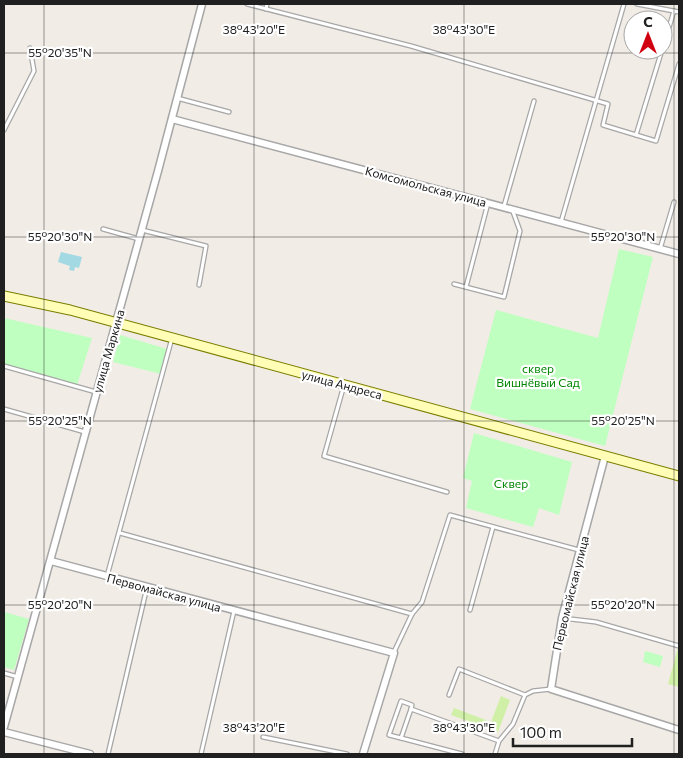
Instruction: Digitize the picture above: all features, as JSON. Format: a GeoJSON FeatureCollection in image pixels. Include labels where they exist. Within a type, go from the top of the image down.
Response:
{"type":"FeatureCollection","features":[{"type":"Feature","properties":{"kind":"street","name":"улица Маркина"},"geometry":{"type":"LineString","coordinates":[[4,727],[52,561],[202,4]]}},
{"type":"Feature","properties":{"kind":"street","name":"Комсомольская улица"},"geometry":{"type":"LineString","coordinates":[[172,119],[679,254]]}},
{"type":"Feature","properties":{"kind":"street","name":"улица Андреса"},"geometry":{"type":"LineString","coordinates":[[4,296],[116,322],[679,476]]}},
{"type":"Feature","properties":{"kind":"street","name":"Первомайская улица"},"geometry":{"type":"LineString","coordinates":[[551,689],[562,618],[605,456]]}},
{"type":"Feature","properties":{"kind":"street","name":"Первомайская улица"},"geometry":{"type":"LineString","coordinates":[[52,561],[394,653]]}},
{"type":"Feature","properties":{"kind":"street"},"geometry":{"type":"LineString","coordinates":[[362,754],[394,653]]}},
{"type":"Feature","properties":{"kind":"street"},"geometry":{"type":"LineString","coordinates":[[551,689],[679,730]]}},
{"type":"Feature","properties":{"kind":"street"},"geometry":{"type":"LineString","coordinates":[[4,732],[90,754]]}},
{"type":"Feature","properties":{"kind":"lane"},"geometry":{"type":"LineString","coordinates":[[247,4],[411,46],[608,104],[602,125],[656,141],[679,64]]}},
{"type":"Feature","properties":{"kind":"lane"},"geometry":{"type":"LineString","coordinates":[[266,9],[267,4]]}},
{"type":"Feature","properties":{"kind":"lane"},"geometry":{"type":"LineString","coordinates":[[561,222],[624,4]]}},
{"type":"Feature","properties":{"kind":"lane"},"geometry":{"type":"LineString","coordinates":[[637,4],[679,12]]}},
{"type":"Feature","properties":{"kind":"lane"},"geometry":{"type":"LineString","coordinates":[[4,130],[34,71],[30,48]]}},
{"type":"Feature","properties":{"kind":"lane"},"geometry":{"type":"LineString","coordinates":[[636,135],[660,60]]}},
{"type":"Feature","properties":{"kind":"lane"},"geometry":{"type":"LineString","coordinates":[[177,98],[229,112]]}},
{"type":"Feature","properties":{"kind":"lane"},"geometry":{"type":"LineString","coordinates":[[504,206],[534,101]]}},
{"type":"Feature","properties":{"kind":"lane"},"geometry":{"type":"LineString","coordinates":[[466,287],[488,202]]}},
{"type":"Feature","properties":{"kind":"lane"},"geometry":{"type":"LineString","coordinates":[[660,249],[674,202]]}},
{"type":"Feature","properties":{"kind":"lane"},"geometry":{"type":"LineString","coordinates":[[454,284],[504,296],[520,231],[512,209]]}},
{"type":"Feature","properties":{"kind":"lane"},"geometry":{"type":"LineString","coordinates":[[103,230],[139,239]]}},
{"type":"Feature","properties":{"kind":"lane"},"geometry":{"type":"LineString","coordinates":[[142,230],[206,246],[199,285]]}},
{"type":"Feature","properties":{"kind":"lane"},"geometry":{"type":"LineString","coordinates":[[107,576],[172,338]]}},
{"type":"Feature","properties":{"kind":"lane"},"geometry":{"type":"LineString","coordinates":[[4,366],[96,392]]}},
{"type":"Feature","properties":{"kind":"lane"},"geometry":{"type":"LineString","coordinates":[[344,384],[324,456],[447,492]]}},
{"type":"Feature","properties":{"kind":"lane"},"geometry":{"type":"LineString","coordinates":[[4,409],[86,433]]}},
{"type":"Feature","properties":{"kind":"lane"},"geometry":{"type":"LineString","coordinates":[[394,653],[412,614],[422,602],[450,515],[580,550]]}},
{"type":"Feature","properties":{"kind":"lane"},"geometry":{"type":"LineString","coordinates":[[470,610],[493,526]]}},
{"type":"Feature","properties":{"kind":"lane"},"geometry":{"type":"LineString","coordinates":[[120,533],[412,614]]}},
{"type":"Feature","properties":{"kind":"lane"},"geometry":{"type":"LineString","coordinates":[[108,754],[147,587]]}},
{"type":"Feature","properties":{"kind":"lane"},"geometry":{"type":"LineString","coordinates":[[201,754],[234,610]]}},
{"type":"Feature","properties":{"kind":"lane"},"geometry":{"type":"LineString","coordinates":[[562,618],[596,622],[679,646]]}},
{"type":"Feature","properties":{"kind":"lane"},"geometry":{"type":"LineString","coordinates":[[449,695],[459,669],[525,695]]}},
{"type":"Feature","properties":{"kind":"lane"},"geometry":{"type":"LineString","coordinates":[[4,673],[18,677]]}},
{"type":"Feature","properties":{"kind":"lane"},"geometry":{"type":"LineString","coordinates":[[495,754],[499,741],[514,724],[525,695],[533,690],[551,689]]}},
{"type":"Feature","properties":{"kind":"lane"},"geometry":{"type":"LineString","coordinates":[[401,738],[412,705],[400,701],[389,734],[401,738],[462,754]]}},
{"type":"Feature","properties":{"kind":"lane"},"geometry":{"type":"LineString","coordinates":[[411,709],[499,741]]}},
{"type":"Feature","properties":{"kind":"lane"},"geometry":{"type":"LineString","coordinates":[[263,737],[347,754]]}},
{"type":"Feature","properties":{"kind":"green space","name":"сквер Вишнёвый Сад"},"geometry":{"type":"Polygon","coordinates":[[[619,249],[653,257],[605,446],[470,409],[496,310],[598,338],[619,249]]]}},
{"type":"Feature","properties":{"kind":"green space"},"geometry":{"type":"Polygon","coordinates":[[[4,318],[92,338],[77,385],[4,365],[4,318]]]}},
{"type":"Feature","properties":{"kind":"green space"},"geometry":{"type":"Polygon","coordinates":[[[120,335],[167,349],[161,374],[113,362],[120,335]]]}},
{"type":"Feature","properties":{"kind":"green space","name":"Сквер"},"geometry":{"type":"Polygon","coordinates":[[[474,433],[572,462],[559,515],[539,508],[533,527],[466,508],[472,481],[463,478],[474,433]]]}},
{"type":"Feature","properties":{"kind":"green space"},"geometry":{"type":"Polygon","coordinates":[[[4,612],[29,619],[14,670],[4,667],[4,612]]]}},
{"type":"Feature","properties":{"kind":"green space"},"geometry":{"type":"Polygon","coordinates":[[[679,648],[679,687],[668,684],[679,648]]]}},
{"type":"Feature","properties":{"kind":"green space"},"geometry":{"type":"Polygon","coordinates":[[[645,651],[663,656],[660,667],[643,662],[645,651]]]}},
{"type":"Feature","properties":{"kind":"green space"},"geometry":{"type":"Polygon","coordinates":[[[501,696],[510,700],[498,732],[451,715],[454,708],[491,722],[501,696]]]}},
{"type":"Feature","properties":{"kind":"water"},"geometry":{"type":"Polygon","coordinates":[[[61,252],[82,257],[79,268],[75,267],[74,271],[69,270],[70,266],[58,262],[61,252]]]}}]}
